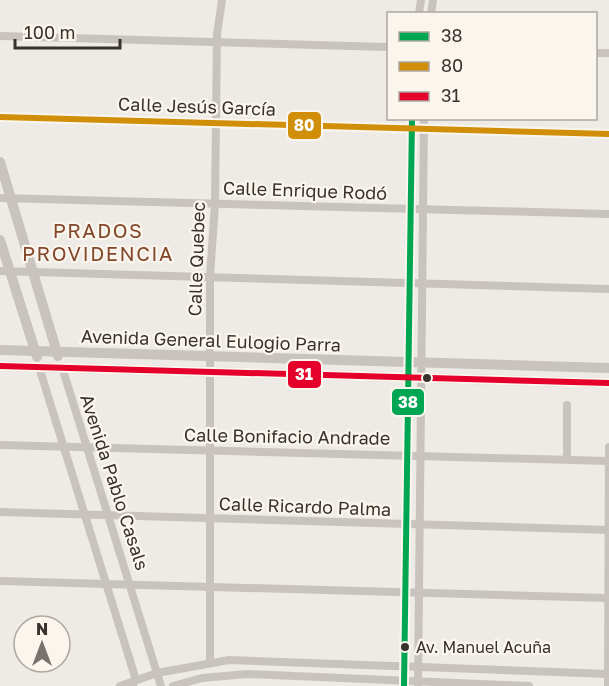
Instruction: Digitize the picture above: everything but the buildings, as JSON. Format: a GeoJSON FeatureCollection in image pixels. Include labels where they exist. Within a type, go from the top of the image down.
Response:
{"type":"FeatureCollection","features":[{"type":"Feature","properties":{"kind":"street","name":"Calle Quebec"},"geometry":{"type":"LineString","coordinates":[[210,663],[212,450],[210,277],[215,204],[216,43],[222,0]]}},
{"type":"Feature","properties":{"kind":"street"},"geometry":{"type":"LineString","coordinates":[[0,36],[387,47]]}},
{"type":"Feature","properties":{"kind":"street","name":"Calle Jesús García"},"geometry":{"type":"LineString","coordinates":[[0,117],[609,134]]}},
{"type":"Feature","properties":{"kind":"street"},"geometry":{"type":"LineString","coordinates":[[404,683],[412,120]]}},
{"type":"Feature","properties":{"kind":"street"},"geometry":{"type":"LineString","coordinates":[[418,684],[424,120]]}},
{"type":"Feature","properties":{"kind":"street","name":"Avenida Pablo Casals"},"geometry":{"type":"LineString","coordinates":[[0,162],[5,198],[33,272],[111,518],[161,686]]}},
{"type":"Feature","properties":{"kind":"street","name":"Calle Enrique Rodó"},"geometry":{"type":"LineString","coordinates":[[5,198],[609,214]]}},
{"type":"Feature","properties":{"kind":"street","name":"Avenida Pablo Casals"},"geometry":{"type":"LineString","coordinates":[[0,240],[5,271],[35,351],[134,683]]}},
{"type":"Feature","properties":{"kind":"street"},"geometry":{"type":"LineString","coordinates":[[5,271],[609,289]]}},
{"type":"Feature","properties":{"kind":"street","name":"Avenida General Eulogio Parra"},"geometry":{"type":"LineString","coordinates":[[0,350],[609,368]]}},
{"type":"Feature","properties":{"kind":"street","name":"Avenida General Eulogio Parra"},"geometry":{"type":"LineString","coordinates":[[0,366],[609,384]]}},
{"type":"Feature","properties":{"kind":"street"},"geometry":{"type":"LineString","coordinates":[[567,405],[567,459]]}},
{"type":"Feature","properties":{"kind":"street","name":"Calle Bonifacio Andrade"},"geometry":{"type":"LineString","coordinates":[[0,445],[609,461]]}},
{"type":"Feature","properties":{"kind":"street"},"geometry":{"type":"LineString","coordinates":[[608,686],[609,447]]}},
{"type":"Feature","properties":{"kind":"street","name":"Calle Ricardo Palma"},"geometry":{"type":"LineString","coordinates":[[0,512],[111,518],[609,530]]}},
{"type":"Feature","properties":{"kind":"street"},"geometry":{"type":"LineString","coordinates":[[0,581],[609,598]]}},
{"type":"Feature","properties":{"kind":"street"},"geometry":{"type":"LineString","coordinates":[[120,686],[157,674],[210,663],[253,660],[609,674]]}},
{"type":"Feature","properties":{"kind":"street"},"geometry":{"type":"LineString","coordinates":[[173,686],[232,675],[418,684],[529,686]]}},
{"type":"Feature","properties":{"kind":"transit line","name":"80"},"geometry":{"type":"LineString","coordinates":[[0,117],[609,134]]}},
{"type":"Feature","properties":{"kind":"transit line","name":"38"},"geometry":{"type":"LineString","coordinates":[[404,686],[412,120]]}},
{"type":"Feature","properties":{"kind":"transit line","name":"31"},"geometry":{"type":"LineString","coordinates":[[0,366],[609,383]]}},
{"type":"Feature","properties":{"kind":"place","name":"Av. Manuel Acuña"},"geometry":{"type":"Point","coordinates":[405,647]}},
{"type":"Feature","properties":{"kind":"district","name":"PRADOS PROVIDENCIA"},"geometry":{"type":"Point","coordinates":[98,242]}}]}
